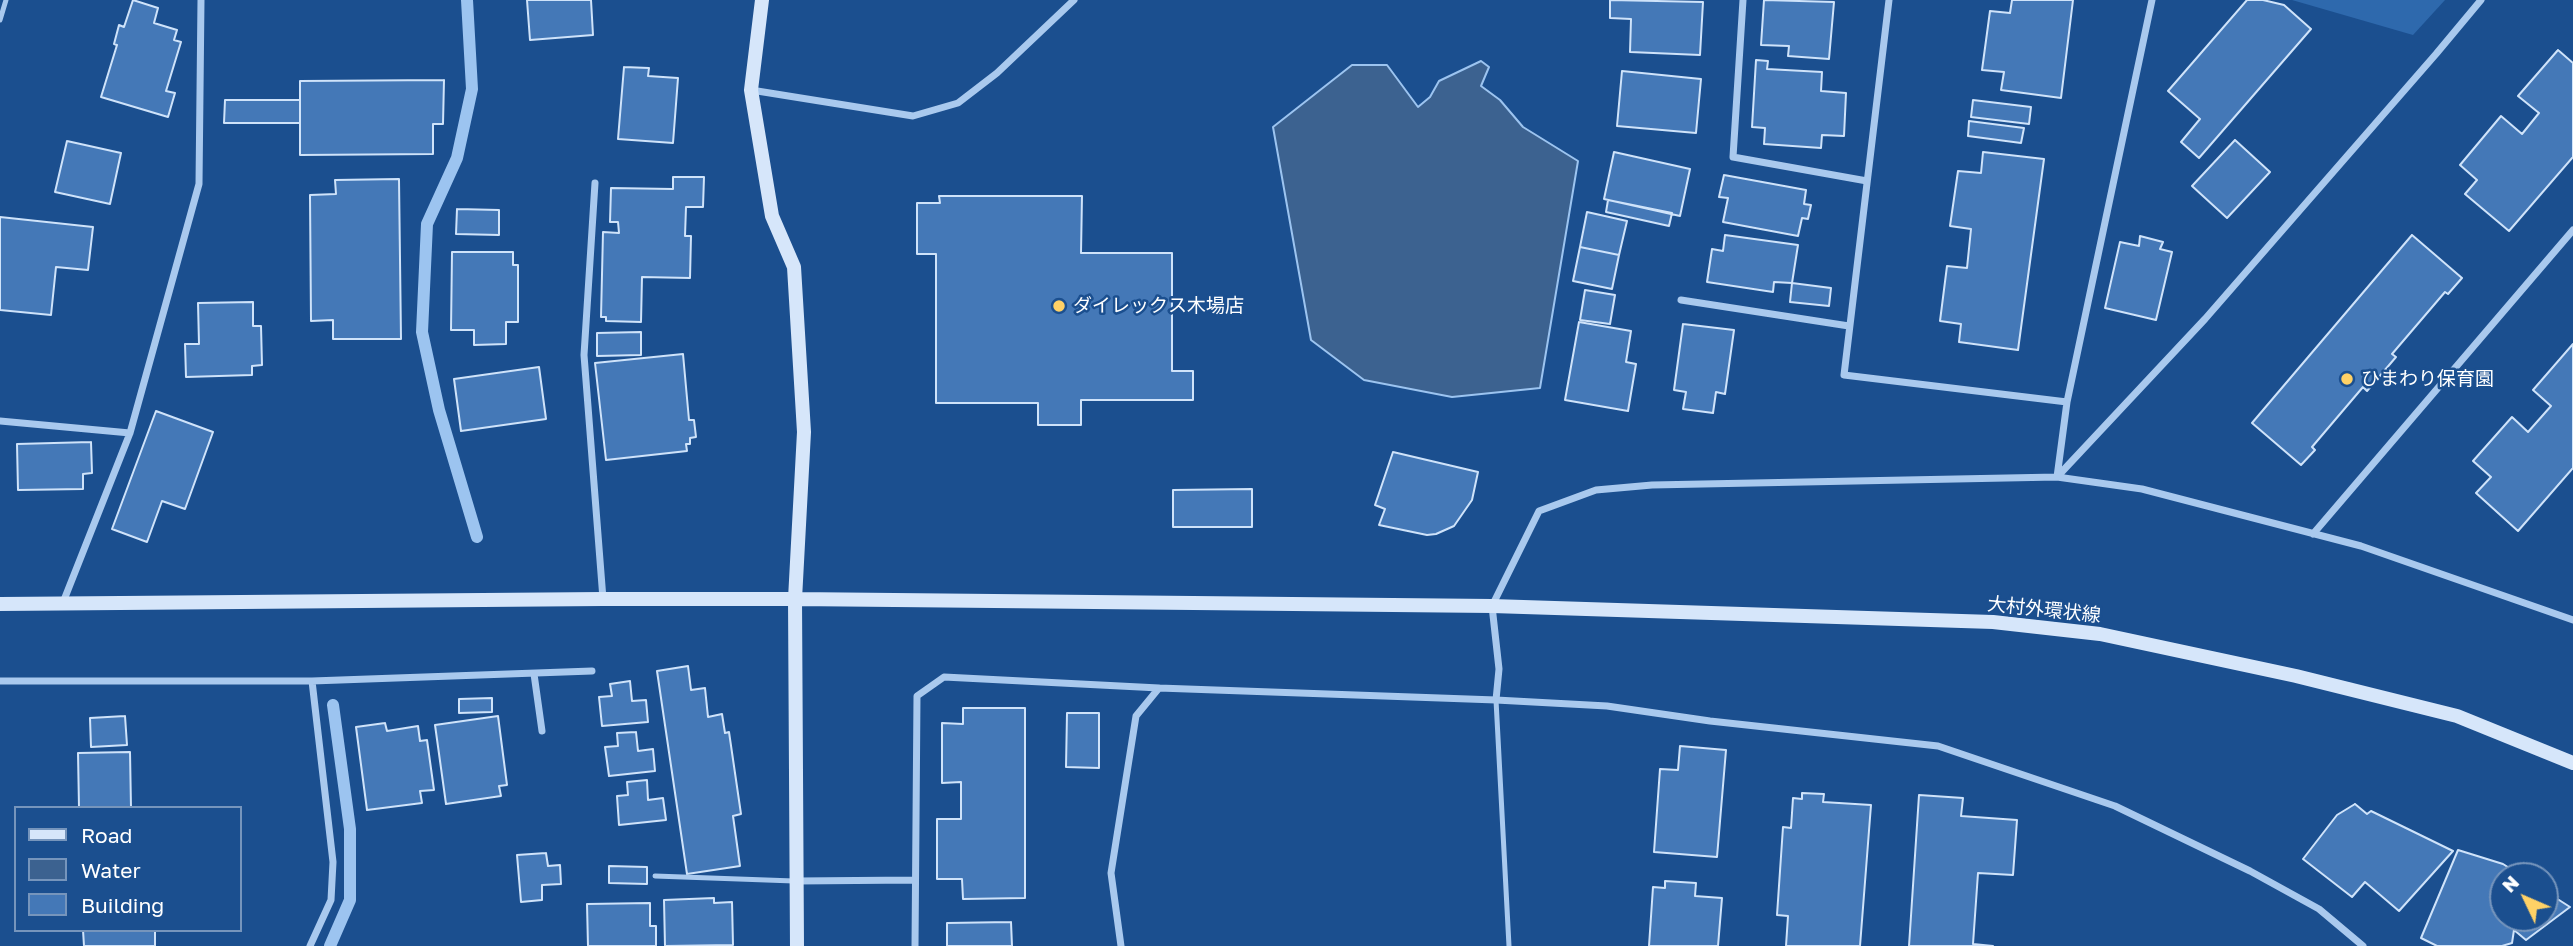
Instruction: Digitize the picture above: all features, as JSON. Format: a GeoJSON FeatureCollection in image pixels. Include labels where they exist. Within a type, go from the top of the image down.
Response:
{"type":"FeatureCollection","features":[{"type":"Feature","properties":{"kind":"main road"},"geometry":{"type":"LineString","coordinates":[[762,0],[751,90],[772,216],[794,267],[804,432],[795,599],[797,946]]}},
{"type":"Feature","properties":{"kind":"main road","name":"大村外環状線"},"geometry":{"type":"LineString","coordinates":[[62,605],[795,599],[1492,606],[1993,622],[2100,634],[2296,676],[2457,716],[2573,763]]}},
{"type":"Feature","properties":{"kind":"main road"},"geometry":{"type":"LineString","coordinates":[[0,604],[62,605]]}},
{"type":"Feature","properties":{"kind":"street"},"geometry":{"type":"LineString","coordinates":[[62,605],[130,433],[199,184],[201,0]]}},
{"type":"Feature","properties":{"kind":"street"},"geometry":{"type":"LineString","coordinates":[[751,90],[913,116],[958,103],[997,73],[1074,0]]}},
{"type":"Feature","properties":{"kind":"street"},"geometry":{"type":"LineString","coordinates":[[1743,0],[1734,157],[1867,181]]}},
{"type":"Feature","properties":{"kind":"street"},"geometry":{"type":"LineString","coordinates":[[1889,0],[1844,375],[2067,402]]}},
{"type":"Feature","properties":{"kind":"street"},"geometry":{"type":"LineString","coordinates":[[2057,477],[2067,402],[2152,0]]}},
{"type":"Feature","properties":{"kind":"street"},"geometry":{"type":"LineString","coordinates":[[2057,477],[2205,319],[2481,0]]}},
{"type":"Feature","properties":{"kind":"street"},"geometry":{"type":"LineString","coordinates":[[595,183],[584,355],[603,599]]}},
{"type":"Feature","properties":{"kind":"street"},"geometry":{"type":"LineString","coordinates":[[2313,534],[2573,230]]}},
{"type":"Feature","properties":{"kind":"street"},"geometry":{"type":"LineString","coordinates":[[1681,300],[1849,326]]}},
{"type":"Feature","properties":{"kind":"street"},"geometry":{"type":"LineString","coordinates":[[0,421],[130,433]]}},
{"type":"Feature","properties":{"kind":"street"},"geometry":{"type":"LineString","coordinates":[[1496,700],[1499,669],[1492,606],[1539,511],[1596,490],[1651,485],[2057,477],[2142,489],[2361,546],[2573,620]]}},
{"type":"Feature","properties":{"kind":"street"},"geometry":{"type":"LineString","coordinates":[[0,681],[312,681],[592,671]]}},
{"type":"Feature","properties":{"kind":"street"},"geometry":{"type":"LineString","coordinates":[[534,674],[542,731]]}},
{"type":"Feature","properties":{"kind":"street"},"geometry":{"type":"LineString","coordinates":[[915,946],[917,696],[943,677],[1607,706],[1710,721],[1938,746],[2115,806],[2250,871],[2319,909],[2363,946]]}},
{"type":"Feature","properties":{"kind":"street"},"geometry":{"type":"LineString","coordinates":[[310,946],[331,900],[333,862],[312,681]]}},
{"type":"Feature","properties":{"kind":"street"},"geometry":{"type":"LineString","coordinates":[[1121,946],[1111,873],[1136,716],[1159,688]]}},
{"type":"Feature","properties":{"kind":"street"},"geometry":{"type":"LineString","coordinates":[[797,881],[915,880]]}},
{"type":"Feature","properties":{"kind":"lane"},"geometry":{"type":"LineString","coordinates":[[0,20],[6,0]]}},
{"type":"Feature","properties":{"kind":"lane"},"geometry":{"type":"LineString","coordinates":[[1496,700],[1509,946]]}},
{"type":"Feature","properties":{"kind":"lane"},"geometry":{"type":"LineString","coordinates":[[655,876],[797,881]]}},
{"type":"Feature","properties":{"kind":"shaded area"},"geometry":{"type":"Polygon","coordinates":[[[2292,0],[2445,0],[2413,35],[2292,0]]]}},
{"type":"Feature","properties":{"kind":"water"},"geometry":{"type":"Polygon","coordinates":[[[1481,61],[1489,67],[1481,86],[1500,100],[1523,127],[1578,161],[1540,388],[1452,397],[1364,380],[1311,340],[1273,127],[1352,65],[1387,65],[1418,107],[1430,97],[1439,81],[1481,61]]]}},
{"type":"Feature","properties":{"kind":"building"},"geometry":{"type":"Polygon","coordinates":[[[133,0],[158,8],[154,23],[177,30],[174,40],[181,42],[166,91],[175,93],[168,117],[101,97],[117,45],[114,44],[119,25],[124,27],[133,0]]]}},
{"type":"Feature","properties":{"kind":"building"},"geometry":{"type":"Polygon","coordinates":[[[527,0],[591,0],[593,35],[530,40],[527,0]]]}},
{"type":"Feature","properties":{"kind":"building"},"geometry":{"type":"Polygon","coordinates":[[[1610,0],[1703,2],[1700,55],[1630,52],[1631,19],[1610,18],[1610,0]]]}},
{"type":"Feature","properties":{"kind":"building"},"geometry":{"type":"Polygon","coordinates":[[[1764,0],[1834,2],[1829,59],[1788,56],[1789,46],[1761,45],[1764,0]]]}},
{"type":"Feature","properties":{"kind":"building"},"geometry":{"type":"Polygon","coordinates":[[[2012,0],[2073,0],[2061,98],[2001,90],[2004,72],[1982,70],[1990,11],[2010,13],[2012,0]]]}},
{"type":"Feature","properties":{"kind":"building"},"geometry":{"type":"Polygon","coordinates":[[[2247,0],[2263,0],[2284,5],[2311,29],[2199,158],[2181,142],[2200,119],[2168,91],[2247,0]]]}},
{"type":"Feature","properties":{"kind":"building"},"geometry":{"type":"Polygon","coordinates":[[[2558,50],[2573,63],[2573,157],[2509,231],[2465,194],[2477,180],[2460,165],[2501,116],[2522,134],[2539,113],[2518,96],[2558,50]]]}},
{"type":"Feature","properties":{"kind":"building"},"geometry":{"type":"Polygon","coordinates":[[[1756,60],[1768,61],[1767,69],[1822,72],[1821,91],[1846,93],[1844,136],[1822,135],[1821,148],[1764,144],[1765,128],[1752,127],[1756,60]]]}},
{"type":"Feature","properties":{"kind":"building"},"geometry":{"type":"Polygon","coordinates":[[[624,67],[649,68],[648,76],[678,78],[673,143],[618,139],[624,67]]]}},
{"type":"Feature","properties":{"kind":"building"},"geometry":{"type":"Polygon","coordinates":[[[1622,71],[1701,79],[1696,133],[1617,126],[1622,71]]]}},
{"type":"Feature","properties":{"kind":"building"},"geometry":{"type":"Polygon","coordinates":[[[444,80],[443,124],[433,124],[433,154],[300,155],[300,81],[444,80]]]}},
{"type":"Feature","properties":{"kind":"building"},"geometry":{"type":"Polygon","coordinates":[[[225,100],[300,100],[300,123],[224,123],[225,100]]]}},
{"type":"Feature","properties":{"kind":"building"},"geometry":{"type":"Polygon","coordinates":[[[1973,100],[2031,107],[2029,124],[1971,117],[1973,100]]]}},
{"type":"Feature","properties":{"kind":"building"},"geometry":{"type":"Polygon","coordinates":[[[1969,121],[2024,128],[2021,143],[1968,136],[1969,121]]]}},
{"type":"Feature","properties":{"kind":"building"},"geometry":{"type":"Polygon","coordinates":[[[2235,140],[2270,172],[2227,218],[2192,186],[2235,140]]]}},
{"type":"Feature","properties":{"kind":"building"},"geometry":{"type":"Polygon","coordinates":[[[67,141],[121,153],[110,204],[55,192],[67,141]]]}},
{"type":"Feature","properties":{"kind":"building"},"geometry":{"type":"Polygon","coordinates":[[[1614,152],[1690,169],[1680,216],[1604,199],[1614,152]]]}},
{"type":"Feature","properties":{"kind":"building"},"geometry":{"type":"Polygon","coordinates":[[[1983,152],[2044,159],[2018,350],[1959,342],[1961,324],[1940,321],[1947,266],[1967,268],[1971,229],[1950,226],[1958,171],[1981,173],[1983,152]]]}},
{"type":"Feature","properties":{"kind":"building"},"geometry":{"type":"Polygon","coordinates":[[[1724,175],[1806,190],[1804,204],[1811,205],[1808,219],[1802,218],[1798,236],[1723,222],[1728,198],[1719,197],[1724,175]]]}},
{"type":"Feature","properties":{"kind":"building"},"geometry":{"type":"Polygon","coordinates":[[[673,177],[704,177],[703,207],[686,207],[685,236],[691,236],[690,278],[642,277],[641,322],[606,321],[606,317],[601,317],[603,232],[619,233],[618,222],[610,222],[611,188],[673,189],[673,177]]]}},
{"type":"Feature","properties":{"kind":"building"},"geometry":{"type":"Polygon","coordinates":[[[399,179],[401,339],[333,339],[333,320],[311,321],[310,195],[336,194],[335,180],[399,179]]]}},
{"type":"Feature","properties":{"kind":"building"},"geometry":{"type":"Polygon","coordinates":[[[939,196],[1082,196],[1081,253],[1172,253],[1172,371],[1193,371],[1193,400],[1081,400],[1081,425],[1038,425],[1038,403],[936,403],[936,254],[917,254],[917,203],[940,203],[939,196]]]}},
{"type":"Feature","properties":{"kind":"building"},"geometry":{"type":"Polygon","coordinates":[[[1608,200],[1672,213],[1669,226],[1606,212],[1608,200]]]}},
{"type":"Feature","properties":{"kind":"building"},"geometry":{"type":"Polygon","coordinates":[[[457,209],[499,210],[499,235],[456,234],[457,209]]]}},
{"type":"Feature","properties":{"kind":"building"},"geometry":{"type":"Polygon","coordinates":[[[1587,212],[1627,221],[1619,255],[1580,247],[1587,212]]]}},
{"type":"Feature","properties":{"kind":"building"},"geometry":{"type":"Polygon","coordinates":[[[0,217],[93,227],[88,270],[56,267],[51,315],[0,310],[0,217]]]}},
{"type":"Feature","properties":{"kind":"building"},"geometry":{"type":"Polygon","coordinates":[[[1725,235],[1798,245],[1792,283],[1774,282],[1773,292],[1707,282],[1712,249],[1723,251],[1725,235]]]}},
{"type":"Feature","properties":{"kind":"building"},"geometry":{"type":"Polygon","coordinates":[[[2412,235],[2462,278],[2448,294],[2445,292],[2392,354],[2396,357],[2367,391],[2363,387],[2312,447],[2315,450],[2301,465],[2252,423],[2412,235]]]}},
{"type":"Feature","properties":{"kind":"building"},"geometry":{"type":"Polygon","coordinates":[[[2140,236],[2163,242],[2160,249],[2172,252],[2156,320],[2105,308],[2120,242],[2139,246],[2140,236]]]}},
{"type":"Feature","properties":{"kind":"building"},"geometry":{"type":"Polygon","coordinates":[[[1580,247],[1619,255],[1612,289],[1573,281],[1580,247]]]}},
{"type":"Feature","properties":{"kind":"building"},"geometry":{"type":"Polygon","coordinates":[[[452,252],[513,252],[513,265],[518,265],[518,322],[506,322],[506,344],[474,345],[474,330],[451,330],[452,252]]]}},
{"type":"Feature","properties":{"kind":"building"},"geometry":{"type":"Polygon","coordinates":[[[1792,283],[1831,288],[1829,306],[1790,302],[1792,283]]]}},
{"type":"Feature","properties":{"kind":"building"},"geometry":{"type":"Polygon","coordinates":[[[1585,290],[1615,295],[1610,324],[1580,320],[1585,290]]]}},
{"type":"Feature","properties":{"kind":"building"},"geometry":{"type":"Polygon","coordinates":[[[253,302],[253,326],[261,326],[262,365],[252,366],[252,375],[186,377],[185,344],[199,344],[198,303],[253,302]]]}},
{"type":"Feature","properties":{"kind":"building"},"geometry":{"type":"Polygon","coordinates":[[[1579,322],[1631,331],[1626,362],[1636,364],[1628,411],[1565,400],[1579,322]]]}},
{"type":"Feature","properties":{"kind":"building"},"geometry":{"type":"Polygon","coordinates":[[[1683,324],[1734,330],[1725,394],[1716,392],[1713,413],[1683,409],[1686,392],[1674,390],[1683,324]]]}},
{"type":"Feature","properties":{"kind":"building"},"geometry":{"type":"Polygon","coordinates":[[[641,332],[641,355],[597,356],[597,333],[641,332]]]}},
{"type":"Feature","properties":{"kind":"building"},"geometry":{"type":"Polygon","coordinates":[[[2573,344],[2573,468],[2518,531],[2476,493],[2491,477],[2473,461],[2512,417],[2528,432],[2551,406],[2533,390],[2573,344]]]}},
{"type":"Feature","properties":{"kind":"building"},"geometry":{"type":"Polygon","coordinates":[[[683,354],[689,420],[694,420],[696,437],[690,438],[690,444],[686,444],[687,451],[606,460],[595,363],[683,354]]]}},
{"type":"Feature","properties":{"kind":"building"},"geometry":{"type":"Polygon","coordinates":[[[539,367],[546,419],[461,431],[454,379],[539,367]]]}},
{"type":"Feature","properties":{"kind":"building"},"geometry":{"type":"Polygon","coordinates":[[[156,411],[213,432],[185,509],[162,501],[147,542],[112,529],[156,411]]]}},
{"type":"Feature","properties":{"kind":"building"},"geometry":{"type":"Polygon","coordinates":[[[91,442],[92,473],[83,474],[83,489],[18,490],[17,444],[91,442]]]}},
{"type":"Feature","properties":{"kind":"building"},"geometry":{"type":"Polygon","coordinates":[[[1393,452],[1478,472],[1472,500],[1454,526],[1427,535],[1379,525],[1385,509],[1375,505],[1393,452]]]}},
{"type":"Feature","properties":{"kind":"building"},"geometry":{"type":"Polygon","coordinates":[[[1252,489],[1252,527],[1173,527],[1173,490],[1252,489]]]}},
{"type":"Feature","properties":{"kind":"building"},"geometry":{"type":"Polygon","coordinates":[[[688,666],[691,690],[705,688],[708,717],[722,714],[725,733],[729,732],[741,814],[733,816],[740,866],[687,874],[657,671],[688,666]]]}},
{"type":"Feature","properties":{"kind":"building"},"geometry":{"type":"Polygon","coordinates":[[[630,681],[632,701],[646,700],[648,722],[602,726],[599,697],[612,696],[610,684],[630,681]]]}},
{"type":"Feature","properties":{"kind":"building"},"geometry":{"type":"Polygon","coordinates":[[[492,698],[492,712],[459,713],[459,699],[492,698]]]}},
{"type":"Feature","properties":{"kind":"building"},"geometry":{"type":"Polygon","coordinates":[[[963,708],[1025,708],[1025,898],[963,899],[962,879],[937,879],[937,819],[961,819],[961,782],[942,783],[942,723],[963,724],[963,708]]]}},
{"type":"Feature","properties":{"kind":"building"},"geometry":{"type":"Polygon","coordinates":[[[1067,713],[1099,713],[1099,768],[1066,767],[1067,713]]]}},
{"type":"Feature","properties":{"kind":"building"},"geometry":{"type":"Polygon","coordinates":[[[125,716],[127,745],[91,747],[90,718],[125,716]]]}},
{"type":"Feature","properties":{"kind":"building"},"geometry":{"type":"Polygon","coordinates":[[[498,716],[507,785],[499,786],[501,796],[446,804],[435,725],[498,716]]]}},
{"type":"Feature","properties":{"kind":"building"},"geometry":{"type":"Polygon","coordinates":[[[385,723],[387,731],[418,726],[420,741],[427,740],[434,790],[420,791],[422,803],[367,810],[356,727],[385,723]]]}},
{"type":"Feature","properties":{"kind":"building"},"geometry":{"type":"Polygon","coordinates":[[[636,732],[638,751],[653,749],[655,771],[609,776],[605,747],[618,746],[617,733],[636,732]]]}},
{"type":"Feature","properties":{"kind":"building"},"geometry":{"type":"Polygon","coordinates":[[[1680,746],[1726,750],[1717,857],[1654,852],[1660,769],[1678,770],[1680,746]]]}},
{"type":"Feature","properties":{"kind":"building"},"geometry":{"type":"Polygon","coordinates":[[[130,752],[131,806],[79,806],[78,753],[130,752]]]}},
{"type":"Feature","properties":{"kind":"building"},"geometry":{"type":"Polygon","coordinates":[[[647,780],[648,800],[663,798],[666,820],[619,825],[617,796],[628,795],[627,782],[647,780]]]}},
{"type":"Feature","properties":{"kind":"building"},"geometry":{"type":"Polygon","coordinates":[[[1802,793],[1824,794],[1823,802],[1871,805],[1860,946],[1786,946],[1788,916],[1777,915],[1783,827],[1791,828],[1793,798],[1802,799],[1802,793]]]}},
{"type":"Feature","properties":{"kind":"building"},"geometry":{"type":"Polygon","coordinates":[[[1919,795],[1963,798],[1961,816],[2017,820],[2013,875],[1978,873],[1973,944],[1993,946],[1909,946],[1919,795]]]}},
{"type":"Feature","properties":{"kind":"building"},"geometry":{"type":"Polygon","coordinates":[[[2355,804],[2367,814],[2371,811],[2453,851],[2399,911],[2365,882],[2352,897],[2303,859],[2337,815],[2355,804]]]}},
{"type":"Feature","properties":{"kind":"building"},"geometry":{"type":"Polygon","coordinates":[[[2458,850],[2497,862],[2489,862],[2489,932],[2514,932],[2512,943],[2502,946],[2437,946],[2421,938],[2458,850]]]}},
{"type":"Feature","properties":{"kind":"building"},"geometry":{"type":"Polygon","coordinates":[[[546,853],[548,866],[560,865],[561,884],[542,885],[542,900],[521,902],[517,855],[546,853]]]}},
{"type":"Feature","properties":{"kind":"building"},"geometry":{"type":"Polygon","coordinates":[[[609,866],[647,867],[647,884],[609,883],[609,866]]]}},
{"type":"Feature","properties":{"kind":"building"},"geometry":{"type":"Polygon","coordinates":[[[1665,881],[1696,883],[1695,896],[1722,898],[1718,946],[1649,946],[1653,887],[1665,888],[1665,881]]]}},
{"type":"Feature","properties":{"kind":"building"},"geometry":{"type":"Polygon","coordinates":[[[714,898],[714,903],[732,902],[733,945],[665,946],[664,900],[714,898]]]}},
{"type":"Feature","properties":{"kind":"building"},"geometry":{"type":"Polygon","coordinates":[[[2559,900],[2570,907],[2559,915],[2559,900]]]}},
{"type":"Feature","properties":{"kind":"building"},"geometry":{"type":"Polygon","coordinates":[[[650,903],[650,926],[656,926],[656,946],[588,946],[587,904],[650,903]]]}},
{"type":"Feature","properties":{"kind":"building"},"geometry":{"type":"Polygon","coordinates":[[[1011,922],[1012,946],[947,946],[947,923],[1011,922]]]}},
{"type":"Feature","properties":{"kind":"building"},"geometry":{"type":"Polygon","coordinates":[[[83,932],[155,932],[155,946],[84,946],[83,932]]]}},
{"type":"Feature","properties":{"kind":"building"},"geometry":{"type":"Polygon","coordinates":[[[2516,932],[2537,932],[2526,940],[2516,932]]]}},
{"type":"Feature","properties":{"kind":"waterway"},"geometry":{"type":"LineString","coordinates":[[467,0],[472,89],[457,158],[427,224],[422,332],[439,410],[477,537]]}},
{"type":"Feature","properties":{"kind":"waterway"},"geometry":{"type":"LineString","coordinates":[[330,946],[350,900],[350,829],[333,705]]}},
{"type":"Feature","properties":{"kind":"place","name":"ダイレックス木場店"},"geometry":{"type":"Point","coordinates":[1059,306]}},
{"type":"Feature","properties":{"kind":"place","name":"ひまわり保育園"},"geometry":{"type":"Point","coordinates":[2347,379]}}]}
